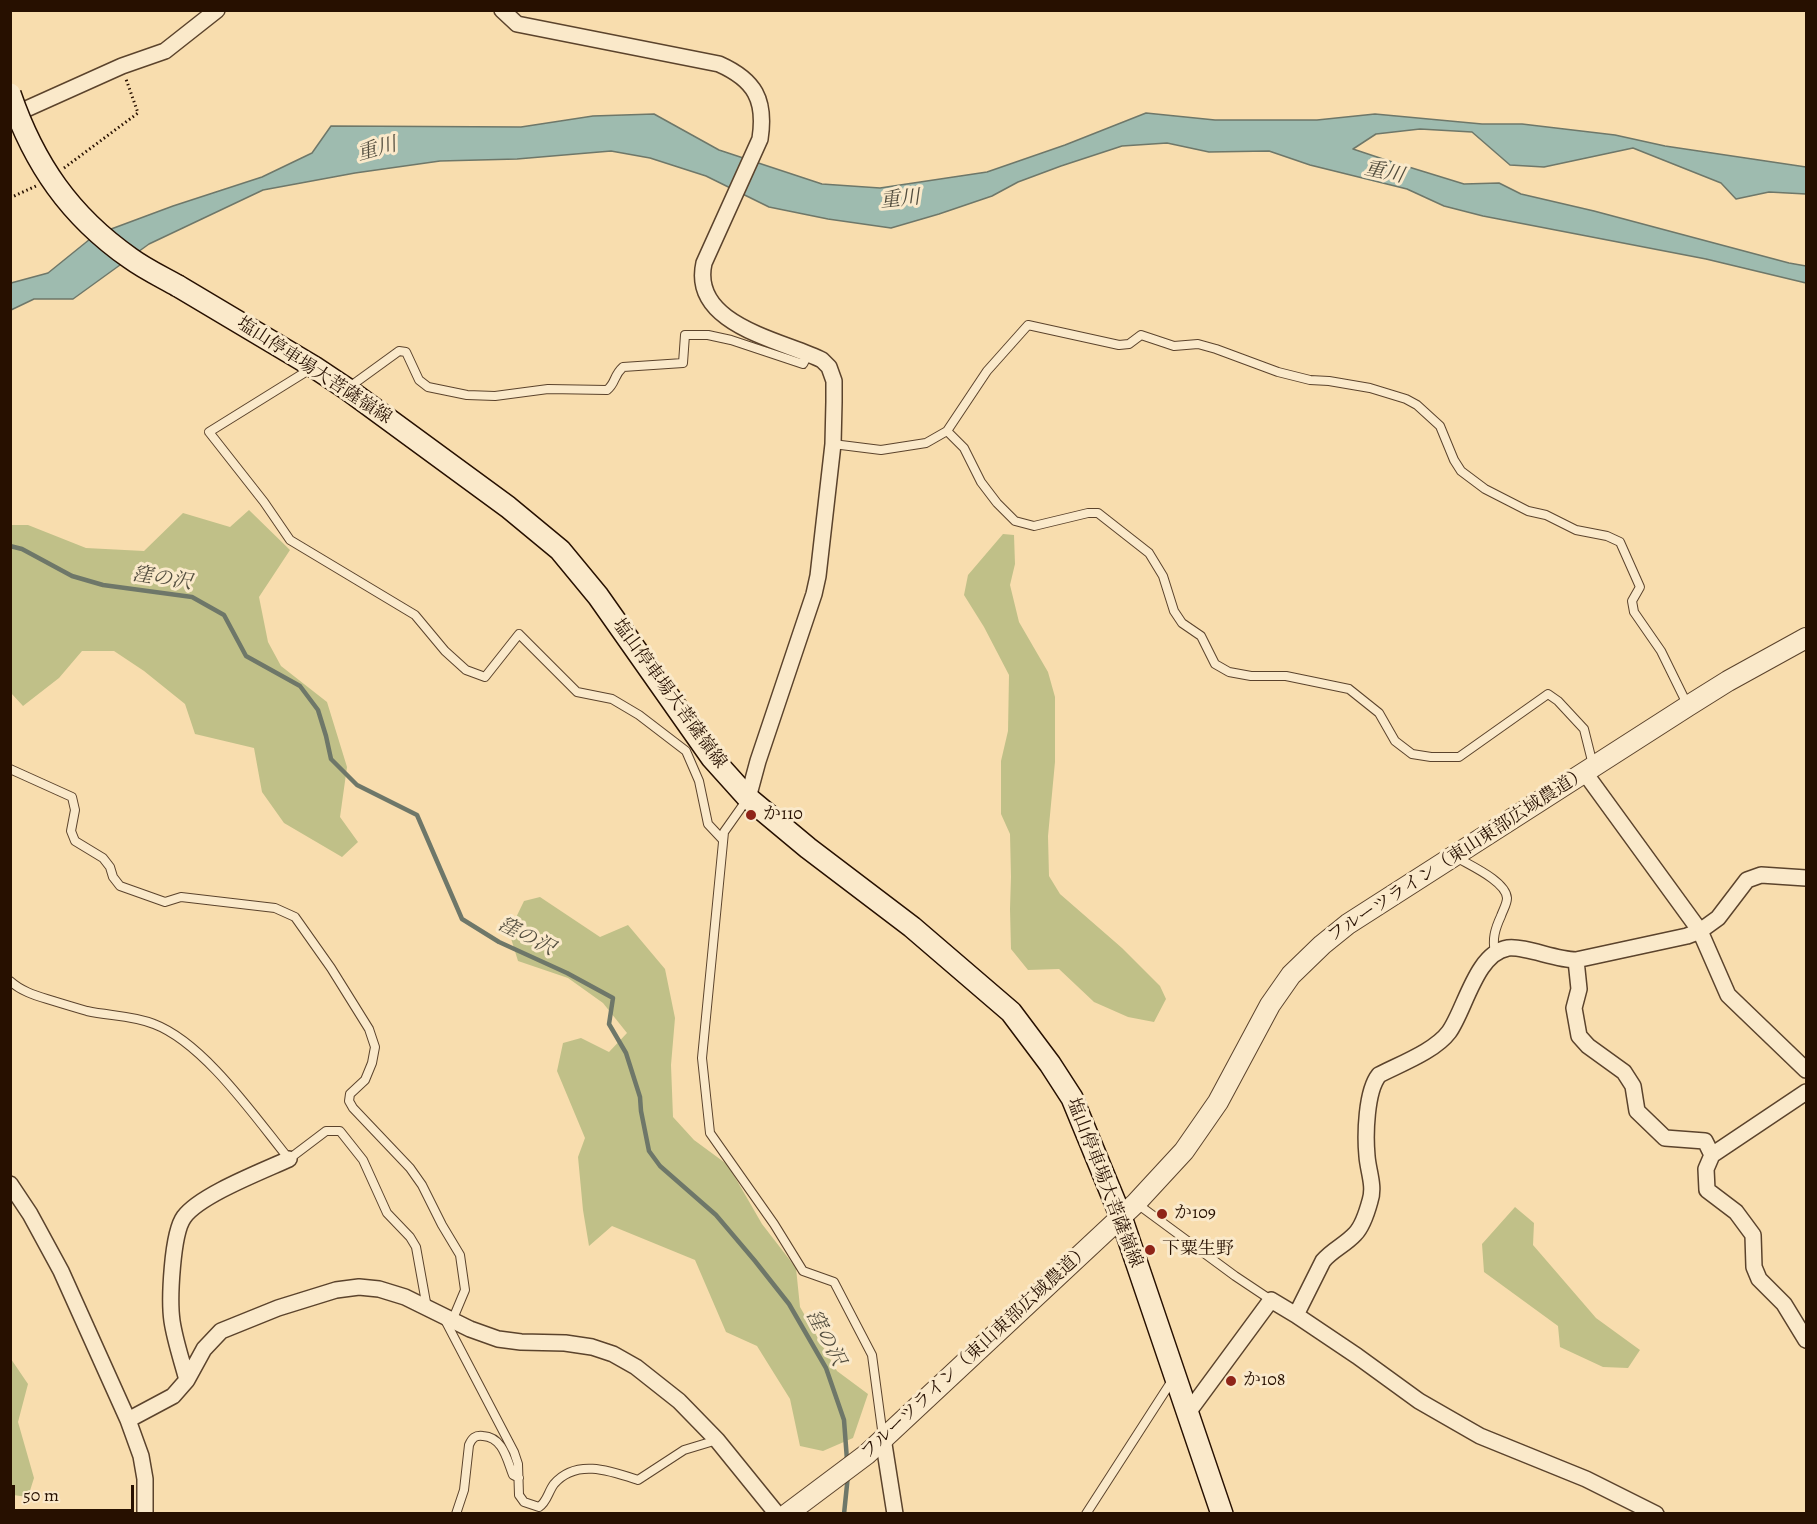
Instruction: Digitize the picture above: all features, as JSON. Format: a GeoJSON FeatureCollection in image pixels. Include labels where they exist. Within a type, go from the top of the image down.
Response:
{"type":"FeatureCollection","features":[{"type":"Feature","properties":{"kind":"main road","name":"塩山停車場大菩薩嶺線"},"geometry":{"type":"LineString","coordinates":[[10,94],[34,153],[73,209],[90,226],[130,259],[314,367],[347,389],[477,483],[560,550],[598,596],[712,758],[748,798],[808,848],[912,927],[1011,1012],[1072,1098],[1128,1210],[1174,1377],[1222,1514]]}},
{"type":"Feature","properties":{"kind":"street"},"geometry":{"type":"LineString","coordinates":[[10,113],[24,110],[122,66],[165,51],[217,10]]}},
{"type":"Feature","properties":{"kind":"street"},"geometry":{"type":"LineString","coordinates":[[502,10],[517,24],[719,64],[731,69],[750,85],[762,106],[763,121],[760,139],[704,263],[701,275],[709,299],[727,318],[749,331],[809,353],[829,367],[834,381],[833,444],[814,594],[758,761],[748,798]]}},
{"type":"Feature","properties":{"kind":"street","name":"フルーツライン（東山東部広域農道）"},"geometry":{"type":"LineString","coordinates":[[787,1514],[867,1454],[1128,1210],[1184,1150],[1218,1102],[1270,1005],[1291,975],[1322,945],[1348,924],[1688,706],[1806,638]]}},
{"type":"Feature","properties":{"kind":"street"},"geometry":{"type":"LineString","coordinates":[[1589,770],[1700,931],[1728,995],[1806,1070]]}},
{"type":"Feature","properties":{"kind":"street"},"geometry":{"type":"LineString","coordinates":[[1296,1315],[1323,1261],[1354,1235],[1360,1227],[1371,1200],[1367,1128],[1370,1094],[1374,1081],[1379,1075],[1443,1039],[1450,1031],[1479,972],[1500,950],[1519,949],[1563,960],[1576,960],[1687,936],[1700,931],[1718,918],[1747,880],[1761,874],[1806,878]]}},
{"type":"Feature","properties":{"kind":"street"},"geometry":{"type":"LineString","coordinates":[[1576,960],[1579,988],[1574,1008],[1580,1036],[1588,1046],[1624,1072],[1632,1086],[1637,1111],[1665,1138],[1705,1141],[1713,1155]]}},
{"type":"Feature","properties":{"kind":"street"},"geometry":{"type":"LineString","coordinates":[[1806,1092],[1713,1155],[1706,1169],[1707,1190],[1736,1212],[1753,1235],[1754,1267],[1759,1280],[1784,1304],[1806,1340]]}},
{"type":"Feature","properties":{"kind":"street"},"geometry":{"type":"LineString","coordinates":[[187,1380],[172,1321],[171,1282],[177,1231],[183,1217],[208,1197],[289,1159]]}},
{"type":"Feature","properties":{"kind":"street"},"geometry":{"type":"LineString","coordinates":[[10,1184],[30,1214],[61,1271],[128,1420],[141,1455],[145,1479],[146,1514]]}},
{"type":"Feature","properties":{"kind":"street"},"geometry":{"type":"LineString","coordinates":[[128,1420],[173,1396],[187,1380],[204,1349],[221,1331],[278,1308],[336,1290],[359,1287],[379,1289],[405,1297],[470,1329],[498,1339],[592,1347],[613,1354],[636,1367],[679,1401],[717,1440],[777,1514]]}},
{"type":"Feature","properties":{"kind":"street"},"geometry":{"type":"LineString","coordinates":[[1187,1414],[1271,1300],[1358,1356],[1419,1401],[1480,1436],[1586,1479],[1632,1508],[1656,1514]]}},
{"type":"Feature","properties":{"kind":"street"},"geometry":{"type":"LineString","coordinates":[[883,1438],[895,1514]]}},
{"type":"Feature","properties":{"kind":"lane"},"geometry":{"type":"LineString","coordinates":[[833,444],[881,450],[926,443],[947,431],[987,371],[1028,325],[1119,345],[1129,344],[1141,335],[1174,346],[1198,344],[1278,372],[1310,380],[1370,388],[1406,399],[1417,405],[1440,426],[1461,471],[1485,489],[1528,511],[1546,515],[1576,530],[1607,536],[1620,542],[1640,588],[1632,601],[1634,612],[1661,651],[1688,706]]}},
{"type":"Feature","properties":{"kind":"lane"},"geometry":{"type":"LineString","coordinates":[[347,389],[399,351],[406,352],[419,380],[428,387],[467,395],[495,396],[548,389],[607,390],[612,387],[616,373],[623,367],[683,363],[685,335],[708,335],[731,340],[803,364],[809,353]]}},
{"type":"Feature","properties":{"kind":"lane"},"geometry":{"type":"LineString","coordinates":[[314,367],[209,432],[264,502],[290,540],[415,615],[445,651],[466,670],[485,678],[519,634],[577,692],[612,699],[639,715],[686,751],[699,781],[708,824],[723,840]]}},
{"type":"Feature","properties":{"kind":"lane"},"geometry":{"type":"LineString","coordinates":[[947,431],[964,448],[981,482],[996,503],[1015,521],[1034,526],[1088,513],[1098,513],[1149,553],[1163,576],[1174,611],[1182,623],[1201,636],[1215,664],[1229,672],[1251,676],[1286,676],[1349,689],[1379,713],[1395,741],[1412,754],[1431,757],[1459,757],[1548,694],[1558,701],[1584,729],[1589,770]]}},
{"type":"Feature","properties":{"kind":"lane"},"geometry":{"type":"LineString","coordinates":[[10,769],[72,797],[75,810],[71,831],[75,841],[103,858],[120,886],[165,902],[181,897],[286,911],[295,917],[331,968],[369,1029],[375,1047],[372,1064],[364,1080],[351,1094],[349,1101],[410,1168],[422,1185],[460,1255],[465,1290],[461,1302],[448,1318],[514,1452],[518,1464],[519,1495],[524,1502],[538,1508],[544,1504],[554,1484],[566,1475],[583,1468],[616,1472],[638,1480],[684,1450],[717,1440]]}},
{"type":"Feature","properties":{"kind":"lane"},"geometry":{"type":"LineString","coordinates":[[748,798],[724,832],[723,840],[702,1058],[710,1133],[774,1224],[803,1271],[834,1282],[873,1355],[883,1438]]}},
{"type":"Feature","properties":{"kind":"lane"},"geometry":{"type":"LineString","coordinates":[[1453,856],[1495,880],[1504,888],[1507,896],[1495,930],[1493,942],[1495,955]]}},
{"type":"Feature","properties":{"kind":"lane"},"geometry":{"type":"LineString","coordinates":[[10,981],[28,993],[88,1011],[133,1017],[156,1024],[179,1038],[202,1057],[229,1085],[289,1159],[326,1131],[340,1131],[363,1160],[387,1213],[416,1246],[427,1308]]}},
{"type":"Feature","properties":{"kind":"lane"},"geometry":{"type":"LineString","coordinates":[[1128,1210],[1271,1300]]}},
{"type":"Feature","properties":{"kind":"lane"},"geometry":{"type":"LineString","coordinates":[[1086,1514],[1174,1377]]}},
{"type":"Feature","properties":{"kind":"lane"},"geometry":{"type":"LineString","coordinates":[[456,1514],[464,1490],[469,1445],[472,1439],[487,1436],[495,1439],[502,1446],[513,1475],[519,1478]]}},
{"type":"Feature","properties":{"kind":"path"},"geometry":{"type":"LineString","coordinates":[[63,169],[138,113],[122,66]]}},
{"type":"Feature","properties":{"kind":"path"},"geometry":{"type":"LineString","coordinates":[[10,198],[44,183]]}},
{"type":"Feature","properties":{"kind":"green space"},"geometry":{"type":"Polygon","coordinates":[[[249,510],[290,550],[259,597],[268,642],[281,666],[327,702],[347,767],[340,817],[358,842],[342,857],[284,823],[262,792],[254,748],[195,734],[185,704],[144,671],[114,651],[82,651],[59,678],[23,706],[11,693],[11,525],[28,525],[86,548],[144,551],[183,513],[230,527],[249,510]]]}},
{"type":"Feature","properties":{"kind":"green space"},"geometry":{"type":"Polygon","coordinates":[[[1003,534],[1014,535],[1015,564],[1010,585],[1019,622],[1048,672],[1055,697],[1055,762],[1048,836],[1049,876],[1060,894],[1122,948],[1160,986],[1166,999],[1154,1022],[1128,1017],[1094,1002],[1059,969],[1028,970],[1011,949],[1010,834],[1001,814],[1001,761],[1008,731],[1009,675],[964,595],[968,575],[1003,534]]]}},
{"type":"Feature","properties":{"kind":"green space"},"geometry":{"type":"Polygon","coordinates":[[[540,897],[600,937],[628,925],[665,969],[675,1018],[671,1065],[673,1117],[694,1140],[728,1165],[762,1224],[796,1268],[800,1307],[837,1371],[868,1394],[853,1438],[823,1451],[800,1446],[790,1399],[757,1346],[726,1332],[695,1260],[612,1226],[589,1246],[578,1157],[585,1138],[557,1071],[563,1043],[581,1038],[609,1052],[627,1033],[603,1003],[568,978],[518,961],[509,932],[524,901],[540,897]]]}},
{"type":"Feature","properties":{"kind":"green space"},"geometry":{"type":"Polygon","coordinates":[[[1515,1207],[1534,1223],[1533,1245],[1596,1318],[1640,1350],[1628,1368],[1603,1367],[1560,1347],[1558,1326],[1484,1272],[1482,1244],[1515,1207]]]}},
{"type":"Feature","properties":{"kind":"green space"},"geometry":{"type":"Polygon","coordinates":[[[11,1359],[28,1384],[18,1422],[34,1478],[28,1497],[13,1495],[11,1487],[11,1359]]]}},
{"type":"Feature","properties":{"kind":"water","name":"重川"},"geometry":{"type":"Polygon","coordinates":[[[1146,113],[1215,120],[1317,120],[1375,114],[1482,124],[1522,124],[1615,135],[1665,146],[1806,167],[1806,194],[1769,192],[1736,199],[1721,183],[1633,148],[1544,167],[1510,165],[1472,132],[1420,129],[1376,134],[1353,149],[1464,184],[1499,183],[1521,194],[1806,266],[1806,283],[1706,259],[1483,216],[1444,206],[1407,189],[1310,165],[1269,151],[1209,152],[1167,143],[1122,146],[1018,182],[992,196],[891,228],[828,219],[769,207],[706,176],[650,158],[611,151],[517,159],[440,161],[355,173],[263,190],[149,244],[73,299],[34,299],[11,310],[11,283],[48,273],[95,235],[173,206],[262,177],[312,153],[331,126],[521,127],[593,116],[654,114],[719,150],[822,184],[880,188],[987,172],[1065,145],[1146,113]]]}},
{"type":"Feature","properties":{"kind":"waterway","name":"窪の沢"},"geometry":{"type":"LineString","coordinates":[[10,546],[22,549],[72,576],[103,585],[192,597],[224,615],[246,656],[300,686],[318,710],[331,759],[357,785],[417,815],[462,919],[499,942],[567,973],[613,998],[609,1024],[626,1053],[640,1097],[649,1151],[660,1166],[716,1215],[789,1304],[826,1368],[844,1420],[847,1460]]}},
{"type":"Feature","properties":{"kind":"waterway","name":"窪の沢"},"geometry":{"type":"LineString","coordinates":[[844,1514],[848,1475]]}},
{"type":"Feature","properties":{"kind":"place","name":"か110"},"geometry":{"type":"Point","coordinates":[751,815]}},
{"type":"Feature","properties":{"kind":"place","name":"か109"},"geometry":{"type":"Point","coordinates":[1162,1214]}},
{"type":"Feature","properties":{"kind":"place","name":"下粟生野"},"geometry":{"type":"Point","coordinates":[1150,1250]}},
{"type":"Feature","properties":{"kind":"place","name":"か108"},"geometry":{"type":"Point","coordinates":[1231,1381]}}]}
